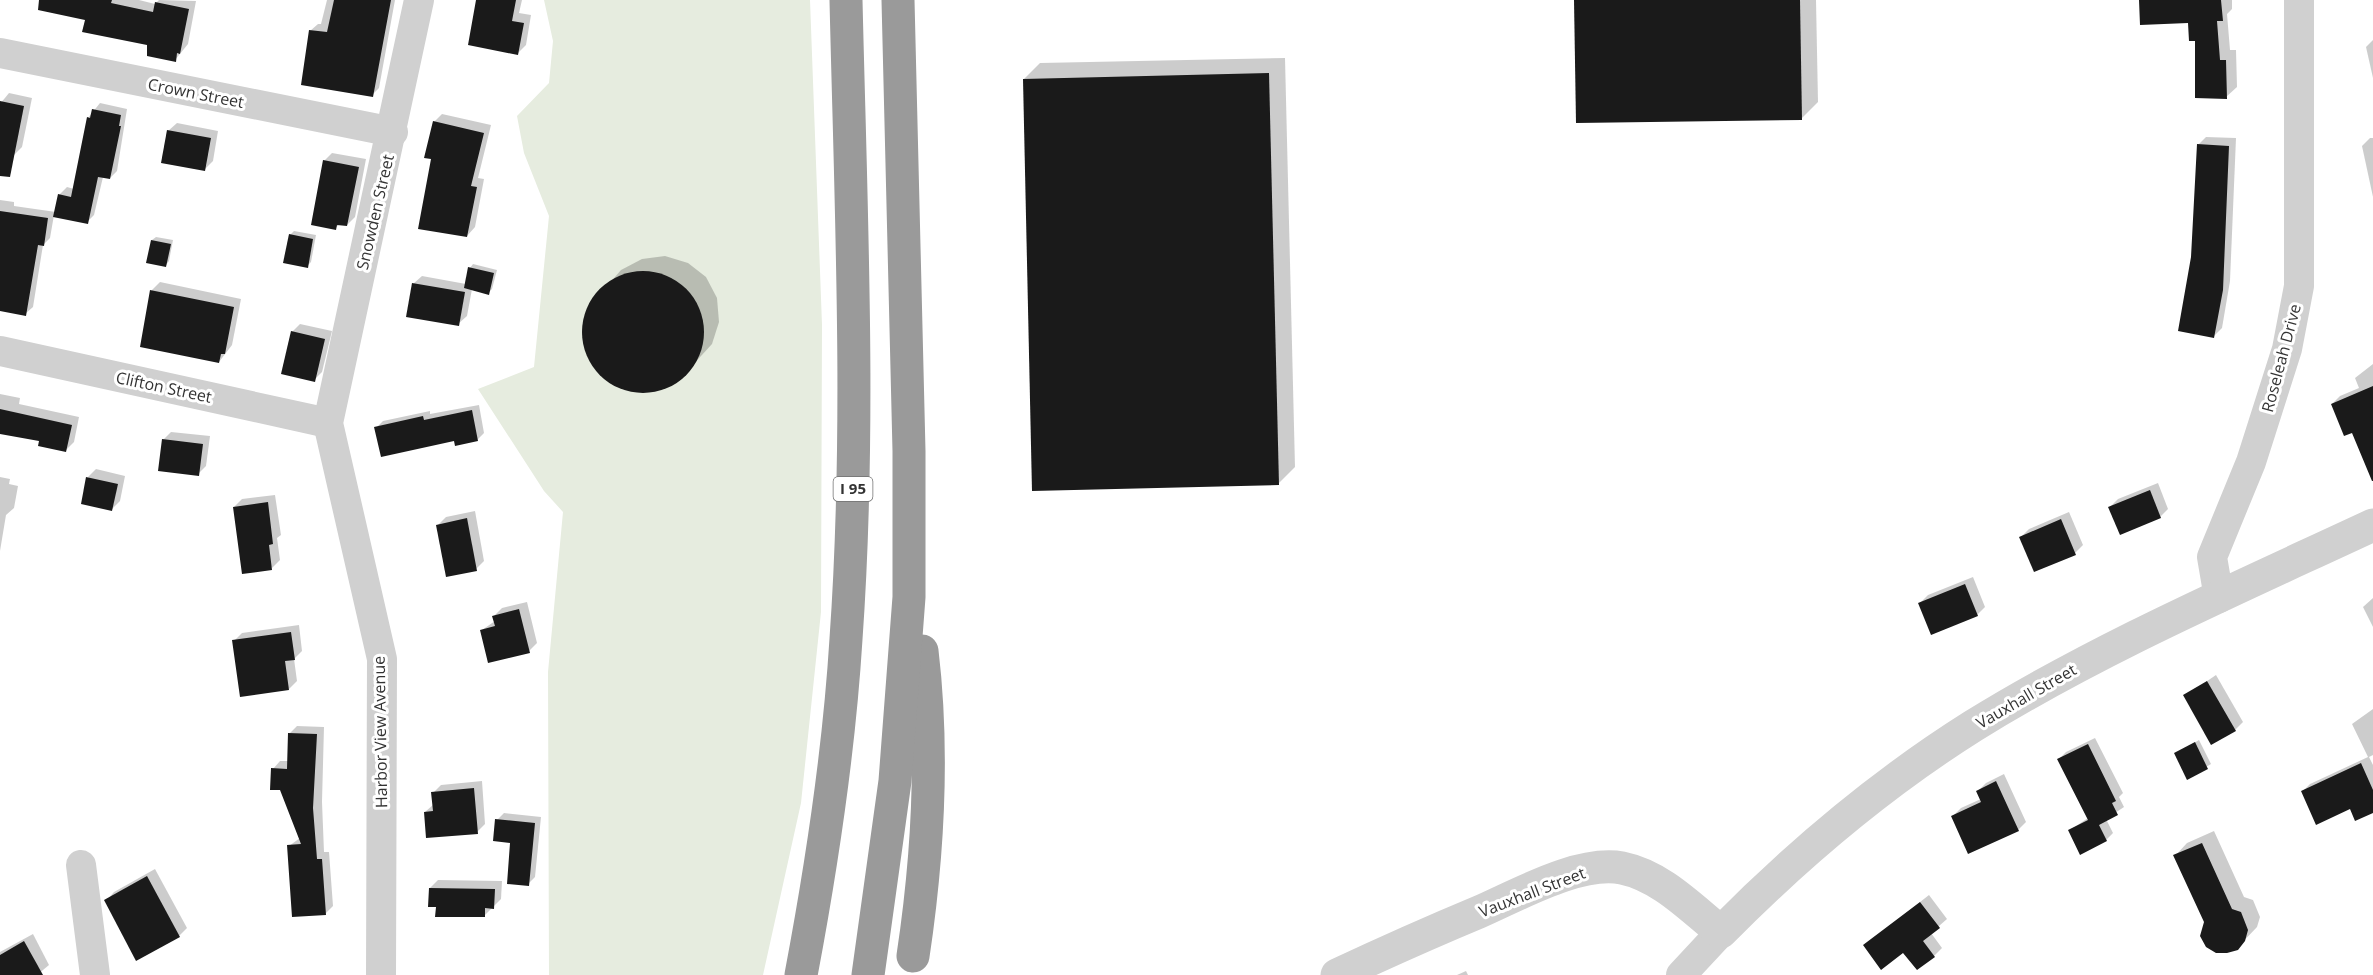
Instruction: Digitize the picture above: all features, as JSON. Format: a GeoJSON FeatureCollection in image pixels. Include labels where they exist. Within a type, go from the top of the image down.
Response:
{"type":"FeatureCollection","features":[{"type":"Feature","properties":{"kind":"highway","name":"I 95"},"geometry":{"type":"LineString","coordinates":[[801,975],[813,908],[840,718],[852,536],[853,341],[846,0]]}},
{"type":"Feature","properties":{"kind":"highway"},"geometry":{"type":"LineString","coordinates":[[868,975],[886,860],[899,742],[909,582],[909,473],[898,0]]}},
{"type":"Feature","properties":{"kind":"highway"},"geometry":{"type":"LineString","coordinates":[[909,582],[922,653],[928,741],[925,839],[914,956]]}},
{"type":"Feature","properties":{"kind":"highway"},"geometry":{"type":"LineString","coordinates":[[786,975],[813,908]]}},
{"type":"Feature","properties":{"kind":"street","name":"Snowden Street"},"geometry":{"type":"LineString","coordinates":[[328,423],[393,132],[419,0]]}},
{"type":"Feature","properties":{"kind":"street","name":"Roseleah Drive"},"geometry":{"type":"LineString","coordinates":[[2219,598],[2212,558],[2252,462],[2287,350],[2299,286],[2299,0]]}},
{"type":"Feature","properties":{"kind":"street","name":"Crown Street"},"geometry":{"type":"LineString","coordinates":[[0,53],[393,132]]}},
{"type":"Feature","properties":{"kind":"street","name":"Clifton Street"},"geometry":{"type":"LineString","coordinates":[[0,351],[328,423]]}},
{"type":"Feature","properties":{"kind":"street","name":"Harbor View Avenue"},"geometry":{"type":"LineString","coordinates":[[328,423],[382,659],[381,975]]}},
{"type":"Feature","properties":{"kind":"street","name":"Vauxhall Street"},"geometry":{"type":"LineString","coordinates":[[1681,975],[1721,932],[1787,868],[1852,813],[1924,759],[2028,694],[2219,598],[2373,525]]}},
{"type":"Feature","properties":{"kind":"street"},"geometry":{"type":"LineString","coordinates":[[81,865],[95,975]]}},
{"type":"Feature","properties":{"kind":"street","name":"Vauxhall Street"},"geometry":{"type":"LineString","coordinates":[[1336,975],[1517,895],[1583,870],[1599,867],[1623,869],[1653,880],[1721,932]]}},
{"type":"Feature","properties":{"kind":"shaded area"},"geometry":{"type":"Polygon","coordinates":[[[544,0],[810,0],[822,325],[821,612],[801,803],[763,975],[549,975],[548,672],[563,512],[544,491],[478,389],[534,367],[549,216],[524,153],[517,116],[549,83],[553,41],[544,0]]]}},
{"type":"Feature","properties":{"kind":"building"},"geometry":{"type":"Polygon","coordinates":[[[39,0],[112,0],[111,3],[153,12],[155,2],[189,9],[180,54],[177,53],[176,62],[147,56],[147,45],[82,32],[85,20],[38,10],[39,0]]]}},
{"type":"Feature","properties":{"kind":"building"},"geometry":{"type":"Polygon","coordinates":[[[334,0],[391,0],[373,97],[301,85],[309,30],[327,32],[334,0]]]}},
{"type":"Feature","properties":{"kind":"building"},"geometry":{"type":"Polygon","coordinates":[[[476,0],[516,0],[512,21],[524,23],[518,55],[468,45],[476,0]]]}},
{"type":"Feature","properties":{"kind":"building"},"geometry":{"type":"Polygon","coordinates":[[[1574,0],[1800,0],[1802,120],[1576,123],[1574,0]]]}},
{"type":"Feature","properties":{"kind":"building"},"geometry":{"type":"Polygon","coordinates":[[[2139,0],[2221,0],[2223,21],[2217,21],[2220,60],[2226,60],[2227,99],[2195,98],[2195,41],[2189,41],[2188,23],[2140,25],[2139,0]]]}},
{"type":"Feature","properties":{"kind":"building"},"geometry":{"type":"Polygon","coordinates":[[[1269,73],[1279,485],[1032,491],[1023,79],[1269,73]]]}},
{"type":"Feature","properties":{"kind":"building"},"geometry":{"type":"Polygon","coordinates":[[[0,101],[24,106],[10,177],[0,176],[0,101]]]}},
{"type":"Feature","properties":{"kind":"building"},"geometry":{"type":"Polygon","coordinates":[[[92,109],[121,115],[119,126],[121,126],[110,179],[98,177],[88,224],[53,217],[58,194],[71,197],[87,117],[90,118],[92,109]]]}},
{"type":"Feature","properties":{"kind":"building"},"geometry":{"type":"Polygon","coordinates":[[[433,121],[484,133],[471,186],[477,187],[467,237],[418,229],[431,159],[424,158],[433,121]]]}},
{"type":"Feature","properties":{"kind":"building"},"geometry":{"type":"Polygon","coordinates":[[[167,130],[211,138],[205,171],[161,163],[167,130]]]}},
{"type":"Feature","properties":{"kind":"building"},"geometry":{"type":"Polygon","coordinates":[[[2197,144],[2229,146],[2223,290],[2214,338],[2178,331],[2191,257],[2197,144]]]}},
{"type":"Feature","properties":{"kind":"building"},"geometry":{"type":"Polygon","coordinates":[[[323,160],[359,167],[347,226],[337,225],[336,230],[311,225],[323,160]]]}},
{"type":"Feature","properties":{"kind":"building"},"geometry":{"type":"Polygon","coordinates":[[[0,211],[48,218],[44,246],[38,245],[26,316],[0,311],[0,211]]]}},
{"type":"Feature","properties":{"kind":"building"},"geometry":{"type":"Polygon","coordinates":[[[289,234],[313,239],[308,268],[283,263],[289,234]]]}},
{"type":"Feature","properties":{"kind":"building"},"geometry":{"type":"Polygon","coordinates":[[[151,240],[171,244],[166,267],[146,263],[151,240]]]}},
{"type":"Feature","properties":{"kind":"building"},"geometry":{"type":"Polygon","coordinates":[[[468,267],[494,273],[489,295],[464,288],[468,267]]]}},
{"type":"Feature","properties":{"kind":"building"},"geometry":{"type":"Polygon","coordinates":[[[643,271],[666,276],[677,281],[686,289],[694,298],[699,309],[704,332],[699,355],[694,366],[686,375],[677,383],[666,388],[643,393],[620,388],[609,383],[600,375],[592,366],[587,355],[582,332],[587,309],[592,298],[600,289],[609,281],[620,276],[643,271]]]}},
{"type":"Feature","properties":{"kind":"building"},"geometry":{"type":"Polygon","coordinates":[[[412,283],[465,292],[459,326],[406,317],[412,283]]]}},
{"type":"Feature","properties":{"kind":"building"},"geometry":{"type":"Polygon","coordinates":[[[150,290],[234,307],[225,354],[221,354],[219,363],[140,347],[150,290]]]}},
{"type":"Feature","properties":{"kind":"building"},"geometry":{"type":"Polygon","coordinates":[[[291,331],[325,339],[315,382],[281,374],[291,331]]]}},
{"type":"Feature","properties":{"kind":"building"},"geometry":{"type":"Polygon","coordinates":[[[2373,386],[2372,481],[2352,433],[2344,436],[2331,404],[2373,386]]]}},
{"type":"Feature","properties":{"kind":"building"},"geometry":{"type":"Polygon","coordinates":[[[0,409],[72,425],[66,452],[38,446],[39,441],[0,434],[0,409]]]}},
{"type":"Feature","properties":{"kind":"building"},"geometry":{"type":"Polygon","coordinates":[[[472,410],[478,441],[455,446],[454,441],[381,457],[374,427],[423,416],[424,420],[472,410]]]}},
{"type":"Feature","properties":{"kind":"building"},"geometry":{"type":"Polygon","coordinates":[[[162,439],[203,444],[199,476],[158,471],[162,439]]]}},
{"type":"Feature","properties":{"kind":"building"},"geometry":{"type":"Polygon","coordinates":[[[86,477],[118,484],[112,511],[81,504],[86,477]]]}},
{"type":"Feature","properties":{"kind":"building"},"geometry":{"type":"Polygon","coordinates":[[[2150,490],[2161,518],[2120,535],[2108,507],[2150,490]]]}},
{"type":"Feature","properties":{"kind":"building"},"geometry":{"type":"Polygon","coordinates":[[[268,502],[273,544],[269,545],[272,570],[242,574],[233,507],[268,502]]]}},
{"type":"Feature","properties":{"kind":"building"},"geometry":{"type":"Polygon","coordinates":[[[467,518],[477,571],[446,577],[436,525],[467,518]]]}},
{"type":"Feature","properties":{"kind":"building"},"geometry":{"type":"Polygon","coordinates":[[[2061,519],[2076,555],[2034,572],[2019,537],[2061,519]]]}},
{"type":"Feature","properties":{"kind":"building"},"geometry":{"type":"Polygon","coordinates":[[[1965,584],[1978,616],[1931,635],[1918,603],[1965,584]]]}},
{"type":"Feature","properties":{"kind":"building"},"geometry":{"type":"Polygon","coordinates":[[[519,609],[530,653],[488,663],[480,630],[495,626],[492,616],[519,609]]]}},
{"type":"Feature","properties":{"kind":"building"},"geometry":{"type":"Polygon","coordinates":[[[291,632],[295,660],[285,661],[289,690],[240,697],[232,640],[291,632]]]}},
{"type":"Feature","properties":{"kind":"building"},"geometry":{"type":"Polygon","coordinates":[[[2207,681],[2236,731],[2211,745],[2183,695],[2207,681]]]}},
{"type":"Feature","properties":{"kind":"building"},"geometry":{"type":"Polygon","coordinates":[[[288,733],[317,734],[313,808],[317,859],[322,859],[326,915],[292,917],[287,845],[301,844],[280,790],[270,790],[271,768],[287,769],[288,733]]]}},
{"type":"Feature","properties":{"kind":"building"},"geometry":{"type":"Polygon","coordinates":[[[2195,742],[2208,769],[2187,780],[2174,753],[2195,742]]]}},
{"type":"Feature","properties":{"kind":"building"},"geometry":{"type":"Polygon","coordinates":[[[2088,744],[2116,801],[2112,803],[2118,815],[2099,825],[2107,841],[2080,855],[2068,830],[2088,820],[2057,759],[2088,744]]]}},
{"type":"Feature","properties":{"kind":"building"},"geometry":{"type":"Polygon","coordinates":[[[2361,763],[2373,790],[2373,813],[2355,821],[2350,809],[2316,825],[2301,791],[2361,763]]]}},
{"type":"Feature","properties":{"kind":"building"},"geometry":{"type":"Polygon","coordinates":[[[1996,781],[2019,831],[1968,854],[1951,816],[1981,802],[1976,791],[1996,781]]]}},
{"type":"Feature","properties":{"kind":"building"},"geometry":{"type":"Polygon","coordinates":[[[474,788],[478,834],[426,838],[424,812],[433,811],[431,792],[474,788]]]}},
{"type":"Feature","properties":{"kind":"building"},"geometry":{"type":"Polygon","coordinates":[[[495,819],[535,823],[529,886],[507,884],[510,843],[493,841],[495,819]]]}},
{"type":"Feature","properties":{"kind":"building"},"geometry":{"type":"Polygon","coordinates":[[[2202,843],[2232,909],[2241,912],[2248,930],[2245,941],[2238,950],[2216,953],[2206,947],[2200,936],[2204,922],[2173,855],[2202,843]]]}},
{"type":"Feature","properties":{"kind":"building"},"geometry":{"type":"Polygon","coordinates":[[[147,876],[180,937],[136,961],[104,900],[147,876]]]}},
{"type":"Feature","properties":{"kind":"building"},"geometry":{"type":"Polygon","coordinates":[[[429,888],[495,889],[494,909],[485,908],[485,917],[435,917],[436,907],[428,907],[429,888]]]}},
{"type":"Feature","properties":{"kind":"building"},"geometry":{"type":"Polygon","coordinates":[[[1920,902],[1940,928],[1923,941],[1935,957],[1917,970],[1903,953],[1881,970],[1863,945],[1920,902]]]}},
{"type":"Feature","properties":{"kind":"building"},"geometry":{"type":"Polygon","coordinates":[[[24,941],[43,975],[0,975],[0,955],[24,941]]]}}]}
